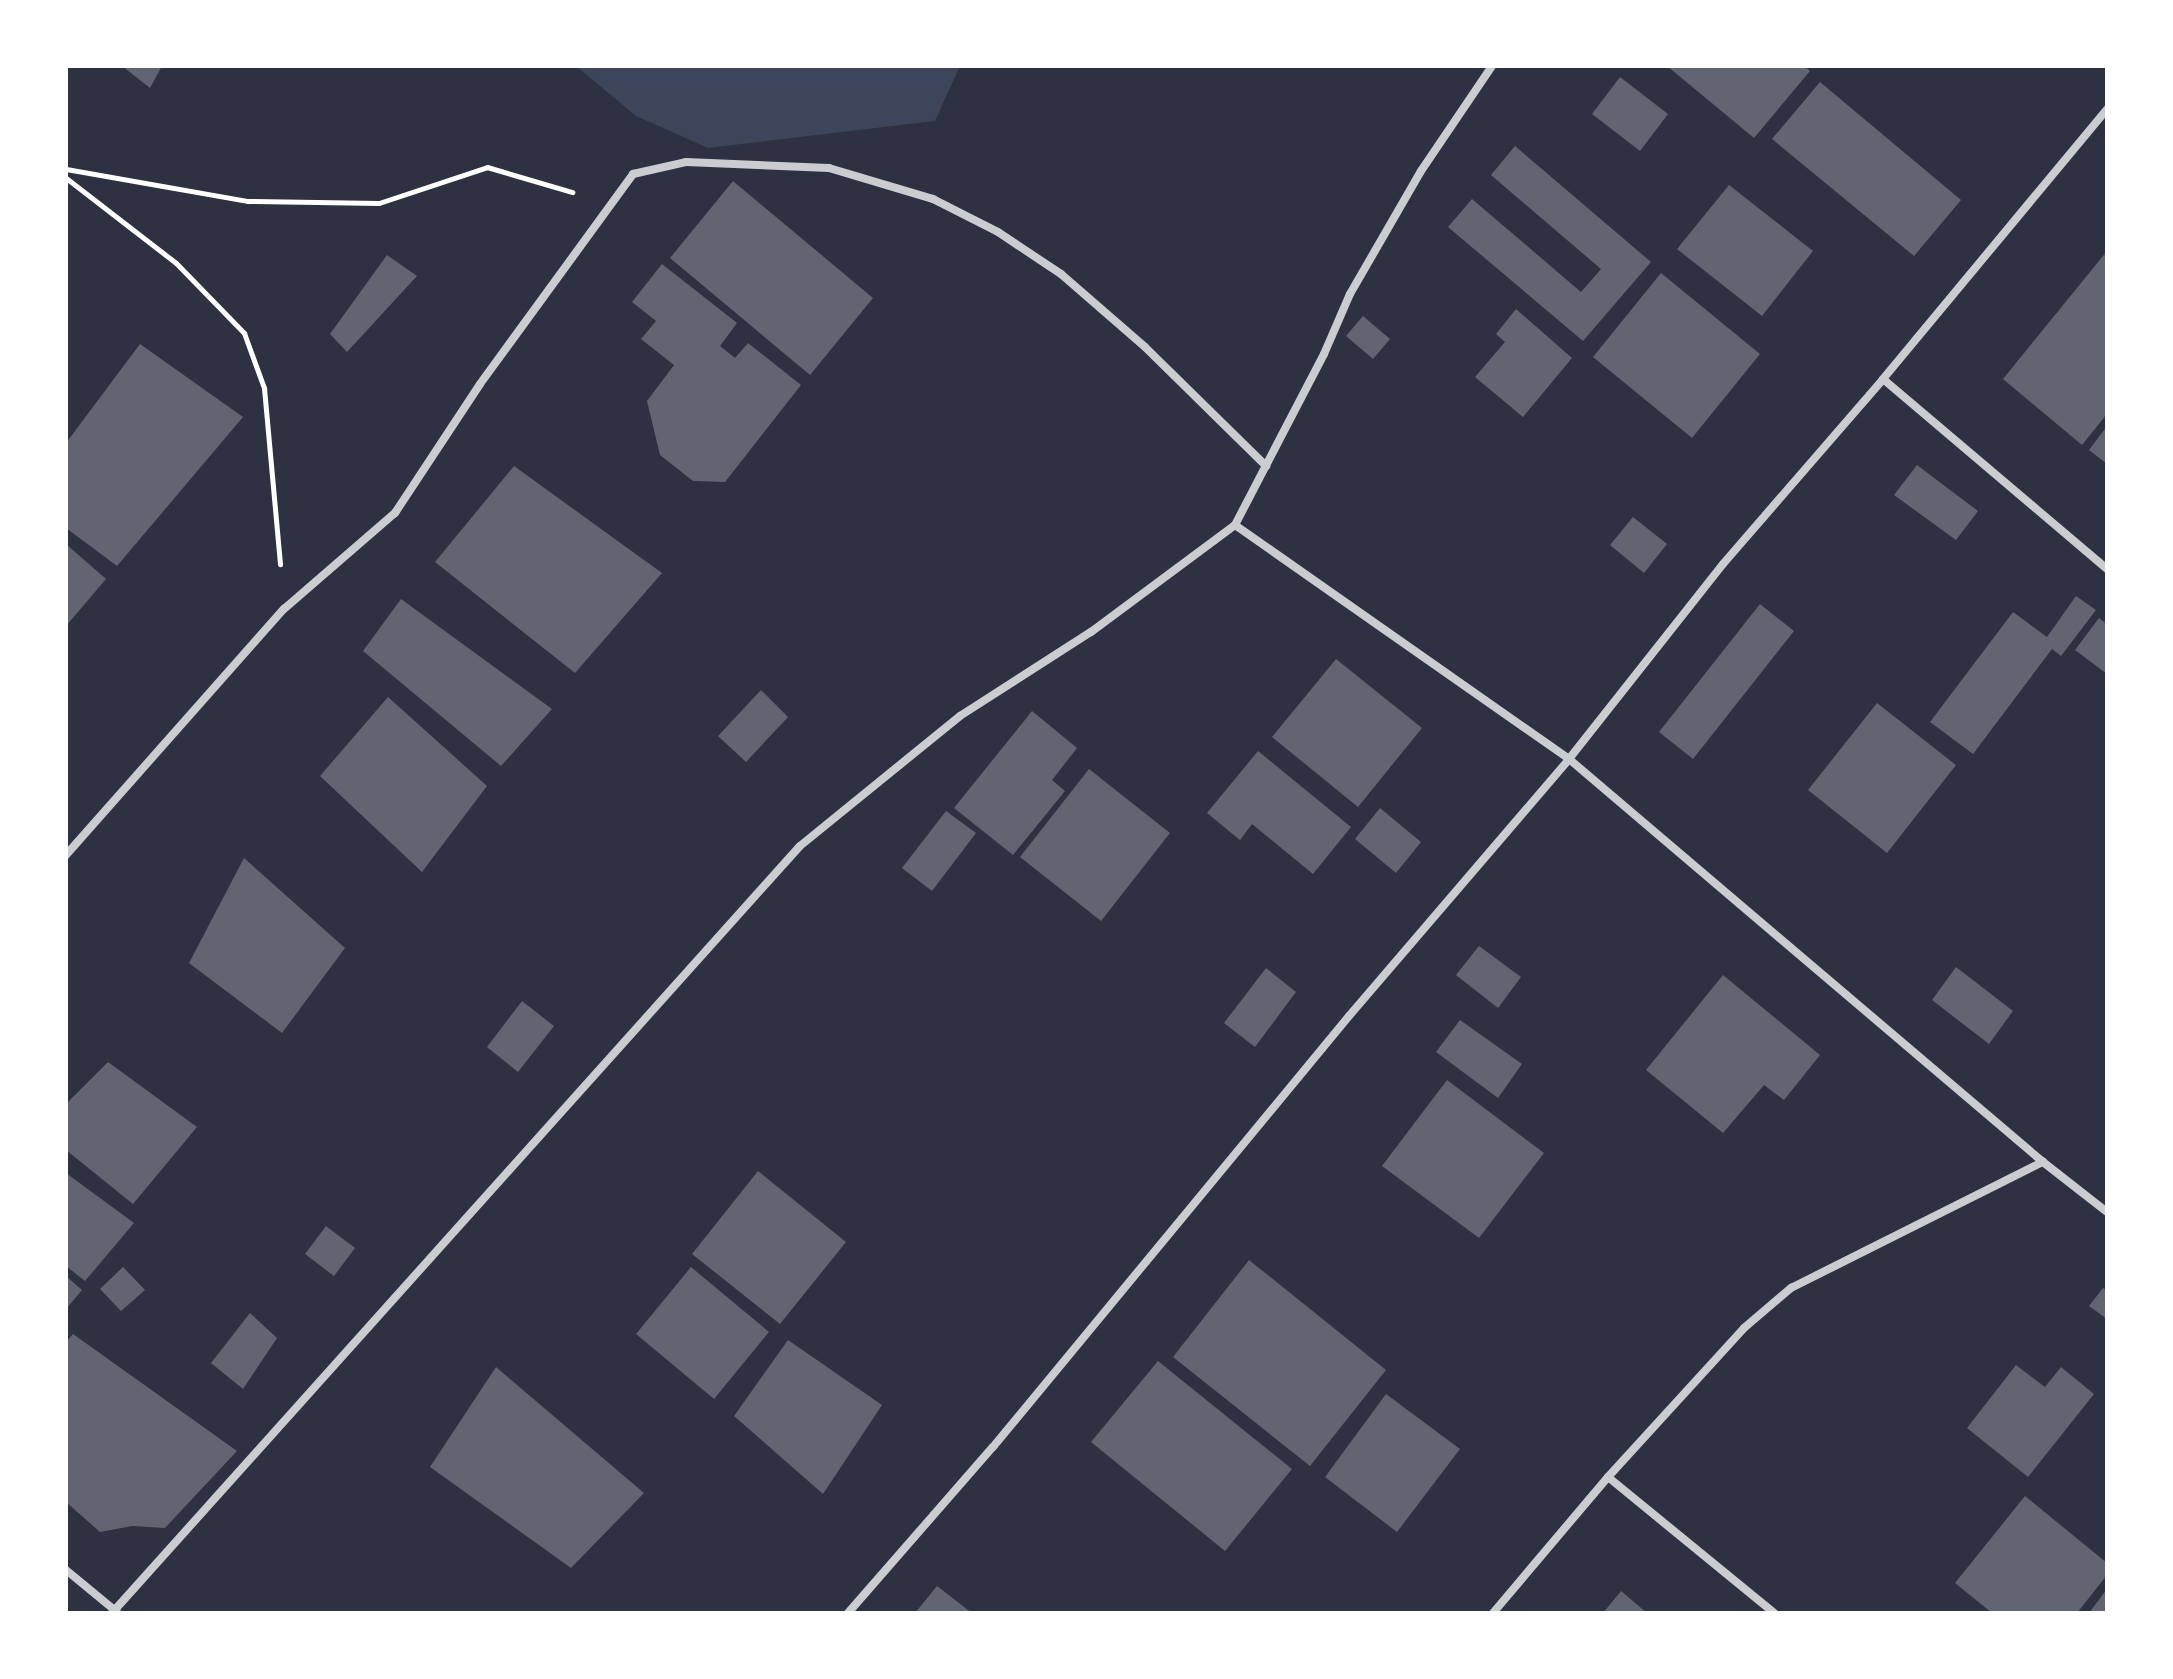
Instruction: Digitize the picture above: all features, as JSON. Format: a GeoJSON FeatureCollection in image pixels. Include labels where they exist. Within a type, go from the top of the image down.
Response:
{"type":"FeatureCollection","features":[{"type":"Feature","properties":{"kind":"street"},"geometry":{"type":"LineString","coordinates":[[66,1570],[114,1612],[800,846],[960,716],[1091,632],[1235,525],[1324,354],[1350,294],[1421,171],[1492,66]]}},
{"type":"Feature","properties":{"kind":"street"},"geometry":{"type":"LineString","coordinates":[[848,1613],[993,1447],[1349,1016],[1569,759],[1723,564],[1883,379],[2107,109]]}},
{"type":"Feature","properties":{"kind":"street"},"geometry":{"type":"LineString","coordinates":[[66,855],[284,609],[395,513],[464,407],[633,174],[686,162],[829,168],[933,199],[998,232],[1061,274],[1145,347],[1266,466]]}},
{"type":"Feature","properties":{"kind":"street"},"geometry":{"type":"LineString","coordinates":[[1883,379],[2107,569]]}},
{"type":"Feature","properties":{"kind":"street"},"geometry":{"type":"LineString","coordinates":[[1235,525],[1569,759],[2043,1162],[2107,1212]]}},
{"type":"Feature","properties":{"kind":"street"},"geometry":{"type":"LineString","coordinates":[[1493,1613],[1608,1477],[1744,1328],[1791,1288],[2043,1162]]}},
{"type":"Feature","properties":{"kind":"street"},"geometry":{"type":"LineString","coordinates":[[1608,1477],[1774,1613]]}},
{"type":"Feature","properties":{"kind":"path"},"geometry":{"type":"LineString","coordinates":[[66,169],[248,201],[379,203],[487,167],[611,204]]}},
{"type":"Feature","properties":{"kind":"path"},"geometry":{"type":"LineString","coordinates":[[66,178],[176,263],[244,333],[264,388],[284,609]]}},
{"type":"Feature","properties":{"kind":"shaded area"},"geometry":{"type":"Polygon","coordinates":[[[576,66],[960,66],[935,121],[708,148],[636,116],[576,66]]]}},
{"type":"Feature","properties":{"kind":"building"},"geometry":{"type":"Polygon","coordinates":[[[122,66],[162,66],[150,88],[122,66]]]}},
{"type":"Feature","properties":{"kind":"building"},"geometry":{"type":"Polygon","coordinates":[[[1667,66],[1804,66],[1810,71],[1754,138],[1667,66]]]}},
{"type":"Feature","properties":{"kind":"building"},"geometry":{"type":"Polygon","coordinates":[[[1620,77],[1668,114],[1640,151],[1592,114],[1620,77]]]}},
{"type":"Feature","properties":{"kind":"building"},"geometry":{"type":"Polygon","coordinates":[[[1820,82],[1961,200],[1914,256],[1772,139],[1820,82]]]}},
{"type":"Feature","properties":{"kind":"building"},"geometry":{"type":"Polygon","coordinates":[[[1515,146],[1651,262],[1583,341],[1448,227],[1472,199],[1581,292],[1601,269],[1491,175],[1515,146]]]}},
{"type":"Feature","properties":{"kind":"building"},"geometry":{"type":"Polygon","coordinates":[[[733,181],[873,298],[810,375],[670,258],[733,181]]]}},
{"type":"Feature","properties":{"kind":"building"},"geometry":{"type":"Polygon","coordinates":[[[1729,185],[1813,251],[1762,316],[1677,249],[1729,185]]]}},
{"type":"Feature","properties":{"kind":"building"},"geometry":{"type":"Polygon","coordinates":[[[2107,251],[2107,414],[2082,445],[2003,379],[2107,251]]]}},
{"type":"Feature","properties":{"kind":"building"},"geometry":{"type":"Polygon","coordinates":[[[387,255],[417,276],[347,352],[330,334],[387,255]]]}},
{"type":"Feature","properties":{"kind":"building"},"geometry":{"type":"Polygon","coordinates":[[[662,264],[737,323],[720,346],[735,358],[748,343],[801,385],[725,482],[693,481],[660,455],[647,401],[674,365],[641,339],[656,321],[632,302],[662,264]]]}},
{"type":"Feature","properties":{"kind":"building"},"geometry":{"type":"Polygon","coordinates":[[[1661,273],[1760,354],[1692,438],[1593,357],[1661,273]]]}},
{"type":"Feature","properties":{"kind":"building"},"geometry":{"type":"Polygon","coordinates":[[[1516,309],[1572,358],[1523,417],[1475,377],[1505,342],[1496,334],[1516,309]]]}},
{"type":"Feature","properties":{"kind":"building"},"geometry":{"type":"Polygon","coordinates":[[[1363,316],[1390,339],[1373,359],[1346,336],[1363,316]]]}},
{"type":"Feature","properties":{"kind":"building"},"geometry":{"type":"Polygon","coordinates":[[[140,344],[243,417],[117,566],[66,528],[66,443],[140,344]]]}},
{"type":"Feature","properties":{"kind":"building"},"geometry":{"type":"Polygon","coordinates":[[[2107,426],[2107,464],[2089,450],[2107,426]]]}},
{"type":"Feature","properties":{"kind":"building"},"geometry":{"type":"Polygon","coordinates":[[[1917,465],[1978,511],[1956,540],[1894,495],[1917,465]]]}},
{"type":"Feature","properties":{"kind":"building"},"geometry":{"type":"Polygon","coordinates":[[[514,466],[662,573],[575,673],[435,562],[514,466]]]}},
{"type":"Feature","properties":{"kind":"building"},"geometry":{"type":"Polygon","coordinates":[[[1633,517],[1667,544],[1644,573],[1610,545],[1633,517]]]}},
{"type":"Feature","properties":{"kind":"building"},"geometry":{"type":"Polygon","coordinates":[[[66,544],[106,579],[66,626],[66,544]]]}},
{"type":"Feature","properties":{"kind":"building"},"geometry":{"type":"Polygon","coordinates":[[[2076,596],[2096,610],[2061,656],[2052,649],[1973,754],[1930,722],[2013,612],[2047,637],[2076,596]]]}},
{"type":"Feature","properties":{"kind":"building"},"geometry":{"type":"Polygon","coordinates":[[[401,599],[552,709],[501,766],[363,651],[401,599]]]}},
{"type":"Feature","properties":{"kind":"building"},"geometry":{"type":"Polygon","coordinates":[[[1760,604],[1794,631],[1693,759],[1659,732],[1760,604]]]}},
{"type":"Feature","properties":{"kind":"building"},"geometry":{"type":"Polygon","coordinates":[[[2099,618],[2107,624],[2107,674],[2075,650],[2099,618]]]}},
{"type":"Feature","properties":{"kind":"building"},"geometry":{"type":"Polygon","coordinates":[[[1336,659],[1422,728],[1358,807],[1272,737],[1336,659]]]}},
{"type":"Feature","properties":{"kind":"building"},"geometry":{"type":"Polygon","coordinates":[[[761,690],[788,717],[746,762],[718,736],[761,690]]]}},
{"type":"Feature","properties":{"kind":"building"},"geometry":{"type":"Polygon","coordinates":[[[388,697],[487,786],[422,872],[320,776],[388,697]]]}},
{"type":"Feature","properties":{"kind":"building"},"geometry":{"type":"Polygon","coordinates":[[[1877,703],[1956,765],[1887,853],[1808,790],[1877,703]]]}},
{"type":"Feature","properties":{"kind":"building"},"geometry":{"type":"Polygon","coordinates":[[[1032,711],[1077,748],[1052,780],[1065,791],[1013,855],[954,808],[1032,711]]]}},
{"type":"Feature","properties":{"kind":"building"},"geometry":{"type":"Polygon","coordinates":[[[1258,751],[1351,827],[1313,874],[1252,824],[1240,840],[1207,813],[1258,751]]]}},
{"type":"Feature","properties":{"kind":"building"},"geometry":{"type":"Polygon","coordinates":[[[1089,769],[1170,833],[1101,921],[1020,857],[1089,769]]]}},
{"type":"Feature","properties":{"kind":"building"},"geometry":{"type":"Polygon","coordinates":[[[1380,808],[1421,842],[1396,873],[1355,839],[1380,808]]]}},
{"type":"Feature","properties":{"kind":"building"},"geometry":{"type":"Polygon","coordinates":[[[946,811],[976,833],[932,891],[902,868],[946,811]]]}},
{"type":"Feature","properties":{"kind":"building"},"geometry":{"type":"Polygon","coordinates":[[[244,858],[345,948],[282,1033],[189,963],[244,858]]]}},
{"type":"Feature","properties":{"kind":"building"},"geometry":{"type":"Polygon","coordinates":[[[1479,946],[1521,977],[1498,1008],[1456,975],[1479,946]]]}},
{"type":"Feature","properties":{"kind":"building"},"geometry":{"type":"Polygon","coordinates":[[[1956,967],[2013,1011],[1989,1044],[1932,1000],[1956,967]]]}},
{"type":"Feature","properties":{"kind":"building"},"geometry":{"type":"Polygon","coordinates":[[[1266,968],[1296,992],[1255,1047],[1224,1023],[1266,968]]]}},
{"type":"Feature","properties":{"kind":"building"},"geometry":{"type":"Polygon","coordinates":[[[1723,975],[1820,1055],[1784,1100],[1764,1085],[1723,1133],[1646,1070],[1723,975]]]}},
{"type":"Feature","properties":{"kind":"building"},"geometry":{"type":"Polygon","coordinates":[[[522,1001],[554,1026],[518,1072],[487,1047],[522,1001]]]}},
{"type":"Feature","properties":{"kind":"building"},"geometry":{"type":"Polygon","coordinates":[[[1460,1020],[1522,1064],[1498,1098],[1436,1052],[1460,1020]]]}},
{"type":"Feature","properties":{"kind":"building"},"geometry":{"type":"Polygon","coordinates":[[[108,1062],[197,1127],[133,1204],[66,1150],[66,1104],[108,1062]]]}},
{"type":"Feature","properties":{"kind":"building"},"geometry":{"type":"Polygon","coordinates":[[[1447,1080],[1544,1153],[1479,1238],[1382,1166],[1447,1080]]]}},
{"type":"Feature","properties":{"kind":"building"},"geometry":{"type":"Polygon","coordinates":[[[758,1171],[846,1242],[780,1324],[692,1254],[758,1171]]]}},
{"type":"Feature","properties":{"kind":"building"},"geometry":{"type":"Polygon","coordinates":[[[66,1173],[134,1223],[85,1281],[66,1266],[66,1173]]]}},
{"type":"Feature","properties":{"kind":"building"},"geometry":{"type":"Polygon","coordinates":[[[326,1226],[355,1248],[334,1276],[305,1254],[326,1226]]]}},
{"type":"Feature","properties":{"kind":"building"},"geometry":{"type":"Polygon","coordinates":[[[1249,1260],[1386,1370],[1310,1466],[1173,1357],[1249,1260]]]}},
{"type":"Feature","properties":{"kind":"building"},"geometry":{"type":"Polygon","coordinates":[[[123,1267],[145,1290],[121,1311],[100,1289],[123,1267]]]}},
{"type":"Feature","properties":{"kind":"building"},"geometry":{"type":"Polygon","coordinates":[[[691,1267],[769,1332],[714,1399],[636,1334],[691,1267]]]}},
{"type":"Feature","properties":{"kind":"building"},"geometry":{"type":"Polygon","coordinates":[[[66,1276],[82,1290],[66,1309],[66,1276]]]}},
{"type":"Feature","properties":{"kind":"building"},"geometry":{"type":"Polygon","coordinates":[[[2103,1288],[2107,1291],[2107,1319],[2089,1306],[2103,1288]]]}},
{"type":"Feature","properties":{"kind":"building"},"geometry":{"type":"Polygon","coordinates":[[[250,1313],[277,1338],[243,1389],[211,1363],[250,1313]]]}},
{"type":"Feature","properties":{"kind":"building"},"geometry":{"type":"Polygon","coordinates":[[[73,1334],[237,1451],[165,1528],[132,1526],[100,1532],[66,1502],[66,1342],[73,1334]]]}},
{"type":"Feature","properties":{"kind":"building"},"geometry":{"type":"Polygon","coordinates":[[[788,1340],[882,1405],[823,1494],[734,1416],[788,1340]]]}},
{"type":"Feature","properties":{"kind":"building"},"geometry":{"type":"Polygon","coordinates":[[[1158,1361],[1292,1469],[1225,1551],[1091,1442],[1158,1361]]]}},
{"type":"Feature","properties":{"kind":"building"},"geometry":{"type":"Polygon","coordinates":[[[2016,1365],[2045,1387],[2061,1367],[2094,1394],[2028,1477],[1967,1428],[2016,1365]]]}},
{"type":"Feature","properties":{"kind":"building"},"geometry":{"type":"Polygon","coordinates":[[[496,1367],[644,1493],[571,1568],[430,1467],[496,1367]]]}},
{"type":"Feature","properties":{"kind":"building"},"geometry":{"type":"Polygon","coordinates":[[[1386,1394],[1460,1449],[1397,1532],[1325,1477],[1386,1394]]]}},
{"type":"Feature","properties":{"kind":"building"},"geometry":{"type":"Polygon","coordinates":[[[2025,1496],[2107,1563],[2107,1575],[2077,1613],[1992,1613],[1955,1583],[2025,1496]]]}},
{"type":"Feature","properties":{"kind":"building"},"geometry":{"type":"Polygon","coordinates":[[[937,1586],[972,1613],[915,1613],[937,1586]]]}},
{"type":"Feature","properties":{"kind":"building"},"geometry":{"type":"Polygon","coordinates":[[[2107,1589],[2107,1613],[2089,1613],[2107,1589]]]}},
{"type":"Feature","properties":{"kind":"building"},"geometry":{"type":"Polygon","coordinates":[[[1621,1591],[1647,1613],[1603,1613],[1621,1591]]]}}]}
